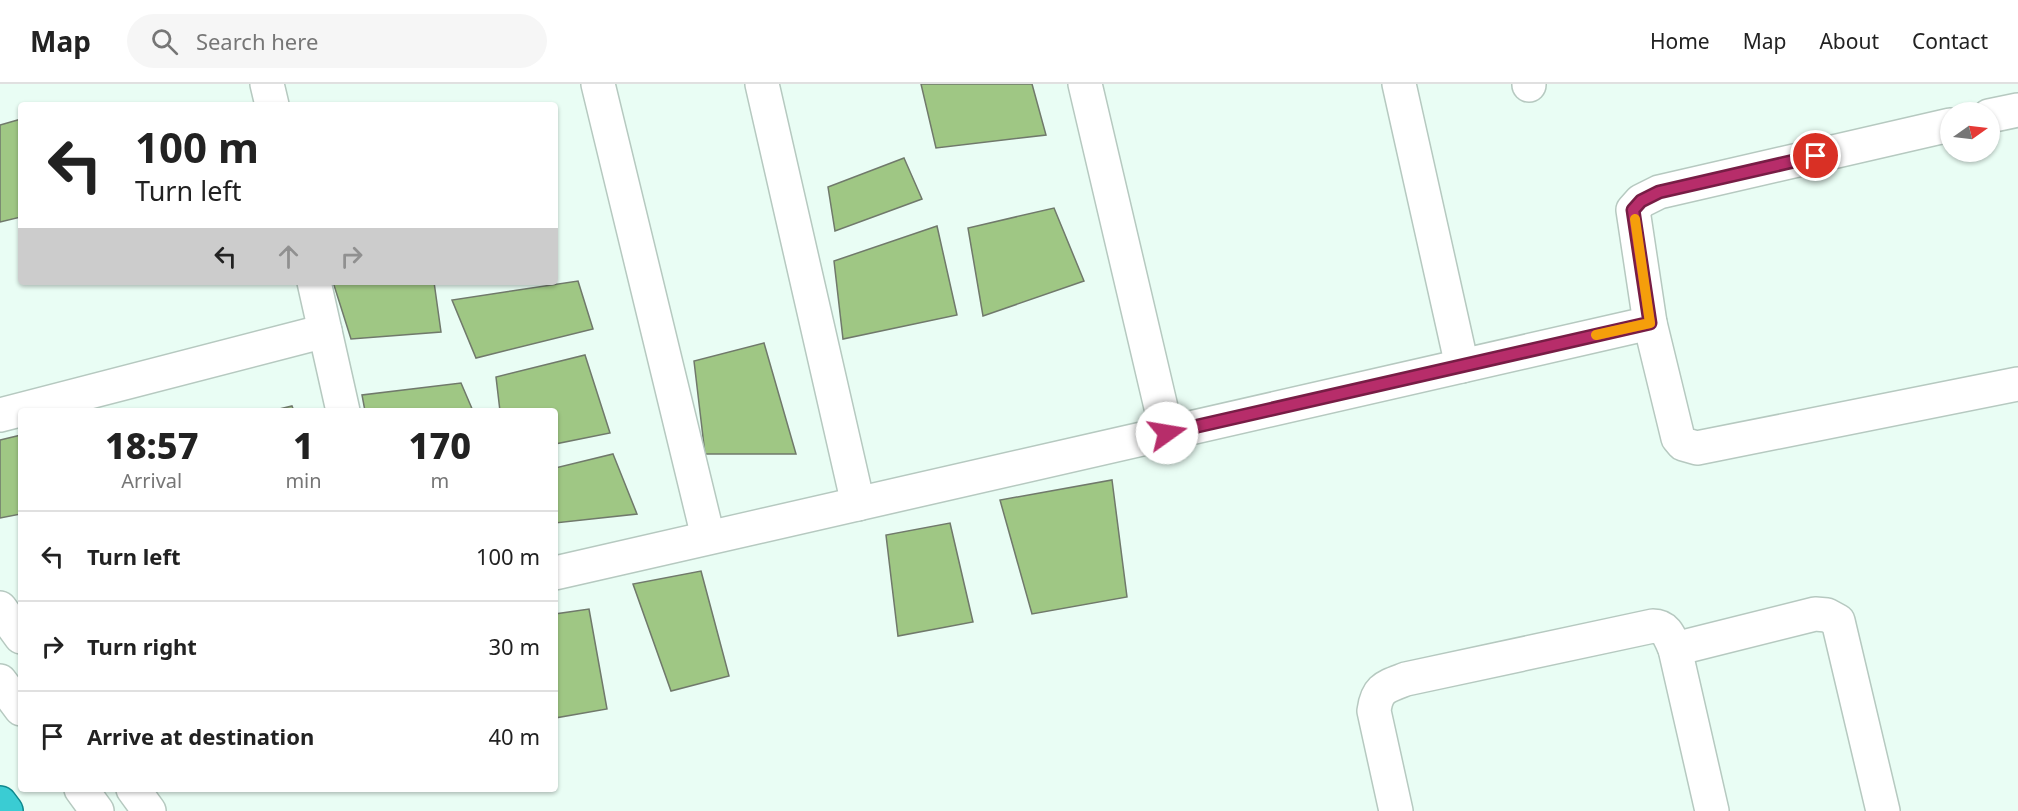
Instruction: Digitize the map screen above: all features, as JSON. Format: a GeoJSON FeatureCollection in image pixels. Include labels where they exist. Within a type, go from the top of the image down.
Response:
{"type":"FeatureCollection","features":[{"type":"Feature","properties":{"kind":"highway"},"geometry":{"type":"LineString","coordinates":[[0,803],[6,811]]}},
{"type":"Feature","properties":{"kind":"street"},"geometry":{"type":"LineString","coordinates":[[267,84],[271,102]]}},
{"type":"Feature","properties":{"kind":"street"},"geometry":{"type":"LineString","coordinates":[[598,84],[708,537]]}},
{"type":"Feature","properties":{"kind":"street"},"geometry":{"type":"LineString","coordinates":[[762,84],[858,504]]}},
{"type":"Feature","properties":{"kind":"street"},"geometry":{"type":"LineString","coordinates":[[1085,84],[1167,433]]}},
{"type":"Feature","properties":{"kind":"street"},"geometry":{"type":"LineString","coordinates":[[1399,84],[1462,366]]}},
{"type":"Feature","properties":{"kind":"street"},"geometry":{"type":"LineString","coordinates":[[2000,114],[2018,110]]}},
{"type":"Feature","properties":{"kind":"street"},"geometry":{"type":"LineString","coordinates":[[1940,127],[1659,192],[1641,201],[1633,210],[1650,323],[1678,438],[1683,444],[1697,448],[2018,384]]}},
{"type":"Feature","properties":{"kind":"street"},"geometry":{"type":"LineString","coordinates":[[315,285],[342,408]]}},
{"type":"Feature","properties":{"kind":"street"},"geometry":{"type":"LineString","coordinates":[[558,572],[1650,323]]}},
{"type":"Feature","properties":{"kind":"street"},"geometry":{"type":"LineString","coordinates":[[27,408],[325,331]]}},
{"type":"Feature","properties":{"kind":"street"},"geometry":{"type":"LineString","coordinates":[[0,415],[18,410]]}},
{"type":"Feature","properties":{"kind":"street"},"geometry":{"type":"LineString","coordinates":[[0,608],[18,633]]}},
{"type":"Feature","properties":{"kind":"street"},"geometry":{"type":"LineString","coordinates":[[1675,649],[1815,614],[1827,615],[1838,621],[1883,811]]}},
{"type":"Feature","properties":{"kind":"street"},"geometry":{"type":"LineString","coordinates":[[1396,811],[1374,711],[1376,697],[1386,686],[1406,679],[1653,626],[1659,626],[1667,632],[1675,649],[1712,811]]}},
{"type":"Feature","properties":{"kind":"street"},"geometry":{"type":"LineString","coordinates":[[0,681],[18,705]]}},
{"type":"Feature","properties":{"kind":"street"},"geometry":{"type":"LineString","coordinates":[[83,792],[97,811]]}},
{"type":"Feature","properties":{"kind":"street"},"geometry":{"type":"LineString","coordinates":[[135,792],[149,811]]}},
{"type":"Feature","properties":{"kind":"building"},"geometry":{"type":"Polygon","coordinates":[[[921,84],[1032,84],[1046,135],[936,148],[921,84]]]}},
{"type":"Feature","properties":{"kind":"building"},"geometry":{"type":"Polygon","coordinates":[[[18,120],[18,218],[0,222],[0,125],[18,120]]]}},
{"type":"Feature","properties":{"kind":"building"},"geometry":{"type":"Polygon","coordinates":[[[904,158],[922,199],[835,231],[828,187],[904,158]]]}},
{"type":"Feature","properties":{"kind":"building"},"geometry":{"type":"Polygon","coordinates":[[[1054,208],[1084,281],[983,316],[968,228],[1054,208]]]}},
{"type":"Feature","properties":{"kind":"building"},"geometry":{"type":"Polygon","coordinates":[[[937,226],[957,315],[843,339],[834,261],[937,226]]]}},
{"type":"Feature","properties":{"kind":"building"},"geometry":{"type":"Polygon","coordinates":[[[578,281],[593,329],[476,358],[452,300],[578,281]]]}},
{"type":"Feature","properties":{"kind":"building"},"geometry":{"type":"Polygon","coordinates":[[[334,285],[434,285],[441,332],[351,339],[334,285]]]}},
{"type":"Feature","properties":{"kind":"building"},"geometry":{"type":"Polygon","coordinates":[[[764,343],[796,454],[705,454],[694,361],[764,343]]]}},
{"type":"Feature","properties":{"kind":"building"},"geometry":{"type":"Polygon","coordinates":[[[585,355],[610,433],[558,443],[558,408],[500,408],[496,377],[585,355]]]}},
{"type":"Feature","properties":{"kind":"building"},"geometry":{"type":"Polygon","coordinates":[[[461,383],[472,408],[364,408],[362,395],[461,383]]]}},
{"type":"Feature","properties":{"kind":"building"},"geometry":{"type":"Polygon","coordinates":[[[18,436],[18,515],[0,518],[0,440],[18,436]]]}},
{"type":"Feature","properties":{"kind":"building"},"geometry":{"type":"Polygon","coordinates":[[[613,454],[637,514],[558,523],[558,467],[613,454]]]}},
{"type":"Feature","properties":{"kind":"building"},"geometry":{"type":"Polygon","coordinates":[[[1112,480],[1127,597],[1032,614],[1000,500],[1112,480]]]}},
{"type":"Feature","properties":{"kind":"building"},"geometry":{"type":"Polygon","coordinates":[[[950,523],[973,622],[898,636],[886,535],[950,523]]]}},
{"type":"Feature","properties":{"kind":"building"},"geometry":{"type":"Polygon","coordinates":[[[701,571],[729,676],[671,691],[633,584],[701,571]]]}},
{"type":"Feature","properties":{"kind":"building"},"geometry":{"type":"Polygon","coordinates":[[[589,609],[607,709],[558,717],[558,614],[589,609]]]}},
{"type":"Feature","properties":{"kind":"slow traffic"},"geometry":{"type":"LineString","coordinates":[[1596,335],[1650,323],[1635,219]]}},
{"type":"Feature","properties":{"kind":"route"},"geometry":{"type":"LineString","coordinates":[[1167,433],[1650,323],[1633,210],[1641,201],[1659,192],[1816,156]]}}]}
